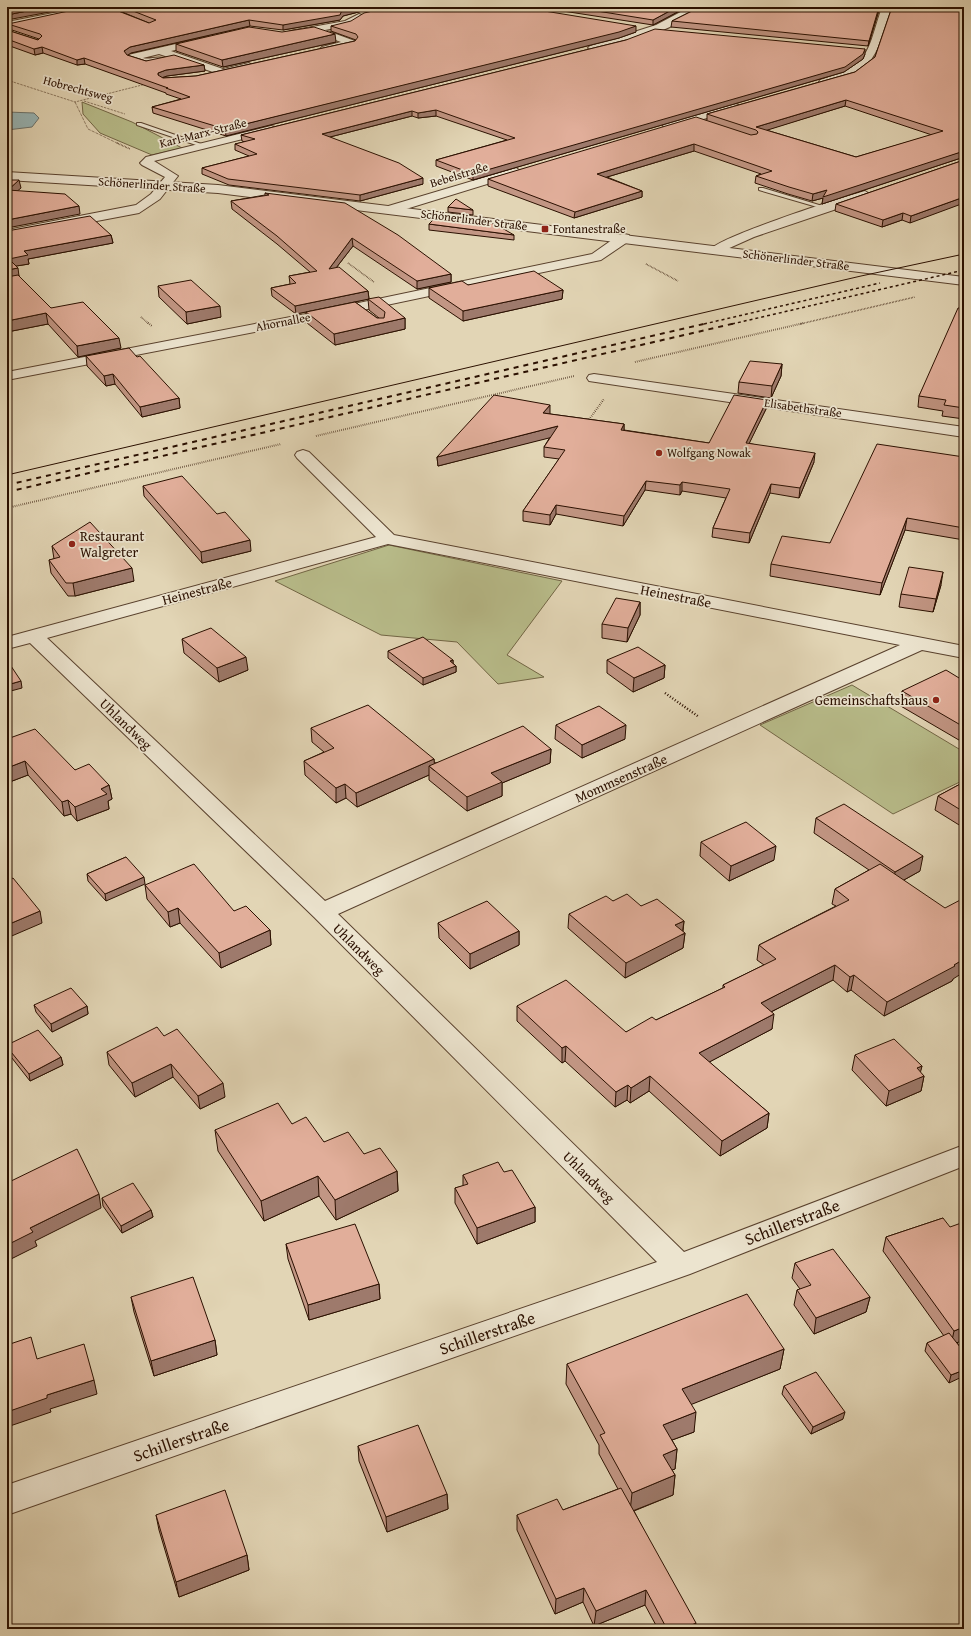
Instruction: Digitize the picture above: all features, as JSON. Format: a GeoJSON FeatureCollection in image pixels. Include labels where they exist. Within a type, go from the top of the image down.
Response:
{"type":"FeatureCollection","features":[{"type":"Feature","properties":{"kind":"street"},"geometry":{"type":"LineString","coordinates":[[7,25],[98,7]]}},
{"type":"Feature","properties":{"kind":"street"},"geometry":{"type":"LineString","coordinates":[[582,51],[659,29],[684,16],[696,7]]}},
{"type":"Feature","properties":{"kind":"street"},"geometry":{"type":"LineString","coordinates":[[811,86],[849,75],[868,62],[874,51],[887,7]]}},
{"type":"Feature","properties":{"kind":"street"},"geometry":{"type":"LineString","coordinates":[[279,34],[292,34],[348,23],[363,15]]}},
{"type":"Feature","properties":{"kind":"street"},"geometry":{"type":"LineString","coordinates":[[636,26],[675,31]]}},
{"type":"Feature","properties":{"kind":"street"},"geometry":{"type":"LineString","coordinates":[[313,29],[352,43],[316,51]]}},
{"type":"Feature","properties":{"kind":"street"},"geometry":{"type":"LineString","coordinates":[[176,56],[146,62],[131,57],[218,37]]}},
{"type":"Feature","properties":{"kind":"street"},"geometry":{"type":"LineString","coordinates":[[858,49],[874,51]]}},
{"type":"Feature","properties":{"kind":"street"},"geometry":{"type":"LineString","coordinates":[[160,51],[222,72]]}},
{"type":"Feature","properties":{"kind":"street"},"geometry":{"type":"LineString","coordinates":[[203,77],[257,64]]}},
{"type":"Feature","properties":{"kind":"street"},"geometry":{"type":"LineString","coordinates":[[658,129],[748,103]]}},
{"type":"Feature","properties":{"kind":"street","name":"Karl-Marx-Straße"},"geometry":{"type":"LineString","coordinates":[[166,185],[172,176],[146,163],[150,159],[284,126]]}},
{"type":"Feature","properties":{"kind":"street","name":"Bebelstraße"},"geometry":{"type":"LineString","coordinates":[[389,210],[527,168]]}},
{"type":"Feature","properties":{"kind":"street","name":"Schönerlinder Straße"},"geometry":{"type":"LineString","coordinates":[[7,176],[166,185],[389,210],[964,280]]}},
{"type":"Feature","properties":{"kind":"street"},"geometry":{"type":"LineString","coordinates":[[7,234],[135,210],[147,205],[166,185]]}},
{"type":"Feature","properties":{"kind":"street"},"geometry":{"type":"LineString","coordinates":[[716,250],[721,246],[750,234],[878,191]]}},
{"type":"Feature","properties":{"kind":"street","name":"Ahornallee"},"geometry":{"type":"LineString","coordinates":[[7,376],[359,310],[596,257],[624,238]]}},
{"type":"Feature","properties":{"kind":"street","name":"Elisabethstraße"},"geometry":{"type":"LineString","coordinates":[[594,378],[964,432]]}},
{"type":"Feature","properties":{"kind":"street"},"geometry":{"type":"LineString","coordinates":[[303,455],[388,539]]}},
{"type":"Feature","properties":{"kind":"street","name":"Heinestraße"},"geometry":{"type":"LineString","coordinates":[[7,643],[388,539],[964,652]]}},
{"type":"Feature","properties":{"kind":"street","name":"Uhlandweg"},"geometry":{"type":"LineString","coordinates":[[34,636],[322,912],[680,1266]]}},
{"type":"Feature","properties":{"kind":"street","name":"Mommsenstraße"},"geometry":{"type":"LineString","coordinates":[[322,912],[919,644]]}},
{"type":"Feature","properties":{"kind":"street","name":"Schillerstraße"},"geometry":{"type":"LineString","coordinates":[[7,1500],[680,1266],[964,1155]]}},
{"type":"Feature","properties":{"kind":"lane"},"geometry":{"type":"LineString","coordinates":[[692,119],[703,123]]}},
{"type":"Feature","properties":{"kind":"lane"},"geometry":{"type":"LineString","coordinates":[[139,124],[204,146]]}},
{"type":"Feature","properties":{"kind":"lane"},"geometry":{"type":"LineString","coordinates":[[761,189],[826,208]]}},
{"type":"Feature","properties":{"kind":"path","name":"Hobrechtsweg"},"geometry":{"type":"LineString","coordinates":[[7,80],[75,102],[83,101],[128,115]]}},
{"type":"Feature","properties":{"kind":"path"},"geometry":{"type":"LineString","coordinates":[[83,101],[150,84]]}},
{"type":"Feature","properties":{"kind":"path"},"geometry":{"type":"LineString","coordinates":[[75,102],[88,129],[150,159]]}},
{"type":"Feature","properties":{"kind":"path"},"geometry":{"type":"LineString","coordinates":[[632,363],[919,296]]}},
{"type":"Feature","properties":{"kind":"path"},"geometry":{"type":"LineString","coordinates":[[313,437],[577,375]]}},
{"type":"Feature","properties":{"kind":"path"},"geometry":{"type":"LineString","coordinates":[[584,426],[618,382]]}},
{"type":"Feature","properties":{"kind":"path"},"geometry":{"type":"LineString","coordinates":[[7,508],[282,444]]}},
{"type":"Feature","properties":{"kind":"path"},"geometry":{"type":"LineString","coordinates":[[665,693],[722,733]]}},
{"type":"Feature","properties":{"kind":"green space"},"geometry":{"type":"Polygon","coordinates":[[[82,102],[132,122],[182,148],[152,155],[100,133],[83,114],[82,102]]]}},
{"type":"Feature","properties":{"kind":"green space"},"geometry":{"type":"Polygon","coordinates":[[[389,545],[562,581],[507,655],[544,677],[498,684],[457,642],[381,635],[275,581],[389,545]]]}},
{"type":"Feature","properties":{"kind":"green space"},"geometry":{"type":"Polygon","coordinates":[[[852,685],[964,752],[964,780],[893,814],[760,725],[852,685]]]}},
{"type":"Feature","properties":{"kind":"water"},"geometry":{"type":"Polygon","coordinates":[[[7,112],[34,113],[39,118],[32,127],[7,130],[7,112]]]}},
{"type":"Feature","properties":{"kind":"building"},"geometry":{"type":"Polygon","coordinates":[[[7,7],[47,7],[7,15],[7,7]]]}},
{"type":"Feature","properties":{"kind":"building"},"geometry":{"type":"Polygon","coordinates":[[[87,7],[108,7],[149,23],[156,20],[123,7],[355,7],[342,10],[340,15],[283,25],[249,20],[130,47],[124,51],[127,55],[146,61],[174,55],[204,65],[166,70],[158,73],[158,75],[163,78],[196,76],[355,41],[358,37],[356,34],[331,26],[351,21],[364,13],[390,7],[520,7],[636,26],[619,32],[225,129],[152,107],[190,97],[84,58],[77,60],[42,47],[34,49],[7,39],[7,30],[38,40],[42,36],[40,34],[8,24],[87,7]]]}},
{"type":"Feature","properties":{"kind":"building"},"geometry":{"type":"Polygon","coordinates":[[[572,7],[677,7],[653,20],[572,7]]]}},
{"type":"Feature","properties":{"kind":"building"},"geometry":{"type":"Polygon","coordinates":[[[697,7],[879,7],[869,41],[672,21],[697,7]]]}},
{"type":"Feature","properties":{"kind":"building"},"geometry":{"type":"Polygon","coordinates":[[[892,7],[964,7],[964,151],[823,197],[827,190],[813,194],[756,176],[772,171],[694,144],[597,174],[642,191],[575,212],[488,179],[696,117],[751,135],[757,134],[758,132],[756,130],[707,114],[855,72],[875,57],[892,7]],[[846,100],[756,127],[856,157],[943,131],[846,100]]]}},
{"type":"Feature","properties":{"kind":"building"},"geometry":{"type":"Polygon","coordinates":[[[249,27],[282,32],[314,27],[335,34],[222,60],[176,44],[249,27]]]}},
{"type":"Feature","properties":{"kind":"building"},"geometry":{"type":"Polygon","coordinates":[[[655,29],[865,49],[863,54],[845,67],[473,174],[436,160],[515,138],[436,110],[418,113],[412,111],[322,134],[399,163],[423,178],[360,195],[228,179],[202,168],[257,154],[235,144],[255,139],[241,135],[626,40],[655,29]]]}},
{"type":"Feature","properties":{"kind":"building"},"geometry":{"type":"Polygon","coordinates":[[[964,160],[964,197],[911,216],[903,213],[883,220],[836,204],[964,160]]]}},
{"type":"Feature","properties":{"kind":"building"},"geometry":{"type":"Polygon","coordinates":[[[7,180],[19,180],[8,190],[65,194],[79,206],[7,220],[7,180]]]}},
{"type":"Feature","properties":{"kind":"building"},"geometry":{"type":"Polygon","coordinates":[[[265,193],[345,203],[398,235],[451,274],[417,281],[352,238],[329,269],[339,267],[368,291],[295,306],[271,288],[296,283],[289,276],[317,271],[277,236],[231,201],[269,195],[265,193]]]}},
{"type":"Feature","properties":{"kind":"building"},"geometry":{"type":"Polygon","coordinates":[[[456,199],[473,210],[448,207],[456,199]]]}},
{"type":"Feature","properties":{"kind":"building"},"geometry":{"type":"Polygon","coordinates":[[[90,216],[111,235],[24,251],[28,255],[9,259],[18,268],[7,270],[7,231],[90,216]]]}},
{"type":"Feature","properties":{"kind":"building"},"geometry":{"type":"Polygon","coordinates":[[[437,216],[495,224],[514,235],[429,224],[437,216]]]}},
{"type":"Feature","properties":{"kind":"building"},"geometry":{"type":"Polygon","coordinates":[[[534,271],[563,290],[463,311],[429,288],[462,281],[468,285],[534,271]]]}},
{"type":"Feature","properties":{"kind":"building"},"geometry":{"type":"Polygon","coordinates":[[[18,275],[51,308],[83,302],[119,338],[77,346],[46,313],[7,321],[7,277],[18,275]]]}},
{"type":"Feature","properties":{"kind":"building"},"geometry":{"type":"Polygon","coordinates":[[[191,280],[220,306],[186,312],[158,286],[191,280]]]}},
{"type":"Feature","properties":{"kind":"building"},"geometry":{"type":"Polygon","coordinates":[[[379,297],[405,318],[334,334],[306,312],[355,302],[377,318],[384,318],[385,312],[368,299],[379,297]]]}},
{"type":"Feature","properties":{"kind":"building"},"geometry":{"type":"Polygon","coordinates":[[[958,308],[964,308],[964,408],[944,405],[946,400],[919,396],[958,308]]]}},
{"type":"Feature","properties":{"kind":"building"},"geometry":{"type":"Polygon","coordinates":[[[129,348],[137,357],[140,356],[179,398],[140,407],[113,374],[104,376],[86,356],[129,348]]]}},
{"type":"Feature","properties":{"kind":"building"},"geometry":{"type":"Polygon","coordinates":[[[750,361],[782,364],[772,386],[739,382],[750,361]]]}},
{"type":"Feature","properties":{"kind":"building"},"geometry":{"type":"Polygon","coordinates":[[[494,395],[550,405],[543,413],[624,424],[621,430],[709,443],[734,395],[767,400],[746,443],[815,453],[800,488],[771,484],[750,533],[713,528],[730,489],[682,482],[680,485],[646,481],[624,516],[556,505],[550,515],[523,511],[565,450],[544,447],[558,426],[437,457],[494,395]]]}},
{"type":"Feature","properties":{"kind":"building"},"geometry":{"type":"Polygon","coordinates":[[[877,444],[964,457],[964,528],[907,518],[882,583],[771,564],[782,536],[830,543],[877,444]]]}},
{"type":"Feature","properties":{"kind":"building"},"geometry":{"type":"Polygon","coordinates":[[[182,476],[217,514],[225,512],[250,540],[201,552],[143,486],[182,476]]]}},
{"type":"Feature","properties":{"kind":"building"},"geometry":{"type":"Polygon","coordinates":[[[90,522],[132,568],[73,583],[66,583],[49,560],[60,557],[52,546],[90,522]]]}},
{"type":"Feature","properties":{"kind":"building"},"geometry":{"type":"Polygon","coordinates":[[[909,567],[943,572],[936,599],[901,594],[909,567]]]}},
{"type":"Feature","properties":{"kind":"building"},"geometry":{"type":"Polygon","coordinates":[[[616,598],[640,602],[628,628],[602,624],[616,598]]]}},
{"type":"Feature","properties":{"kind":"building"},"geometry":{"type":"Polygon","coordinates":[[[211,628],[246,657],[217,668],[182,639],[211,628]]]}},
{"type":"Feature","properties":{"kind":"building"},"geometry":{"type":"Polygon","coordinates":[[[423,637],[453,660],[450,661],[456,666],[423,678],[388,651],[423,637]]]}},
{"type":"Feature","properties":{"kind":"building"},"geometry":{"type":"Polygon","coordinates":[[[638,647],[665,665],[634,678],[607,660],[638,647]]]}},
{"type":"Feature","properties":{"kind":"building"},"geometry":{"type":"Polygon","coordinates":[[[7,660],[21,681],[7,685],[7,660]]]}},
{"type":"Feature","properties":{"kind":"building"},"geometry":{"type":"Polygon","coordinates":[[[946,670],[964,681],[964,727],[902,691],[946,670]]]}},
{"type":"Feature","properties":{"kind":"building"},"geometry":{"type":"Polygon","coordinates":[[[368,705],[434,759],[356,793],[345,784],[336,788],[304,761],[334,748],[311,728],[368,705]]]}},
{"type":"Feature","properties":{"kind":"building"},"geometry":{"type":"Polygon","coordinates":[[[599,706],[626,725],[582,745],[556,725],[599,706]]]}},
{"type":"Feature","properties":{"kind":"building"},"geometry":{"type":"Polygon","coordinates":[[[523,726],[551,749],[491,773],[502,782],[467,797],[429,766],[523,726]]]}},
{"type":"Feature","properties":{"kind":"building"},"geometry":{"type":"Polygon","coordinates":[[[35,729],[75,770],[89,764],[109,785],[101,789],[107,794],[75,807],[68,800],[62,802],[25,761],[7,768],[7,739],[35,729]]]}},
{"type":"Feature","properties":{"kind":"building"},"geometry":{"type":"Polygon","coordinates":[[[964,782],[964,812],[938,796],[964,782]]]}},
{"type":"Feature","properties":{"kind":"building"},"geometry":{"type":"Polygon","coordinates":[[[844,804],[923,856],[895,872],[816,818],[844,804]]]}},
{"type":"Feature","properties":{"kind":"building"},"geometry":{"type":"Polygon","coordinates":[[[746,822],[776,846],[731,866],[701,842],[746,822]]]}},
{"type":"Feature","properties":{"kind":"building"},"geometry":{"type":"Polygon","coordinates":[[[126,857],[144,877],[105,894],[87,874],[126,857]]]}},
{"type":"Feature","properties":{"kind":"building"},"geometry":{"type":"Polygon","coordinates":[[[194,864],[234,911],[246,906],[270,930],[219,953],[178,908],[168,912],[145,885],[194,864]]]}},
{"type":"Feature","properties":{"kind":"building"},"geometry":{"type":"Polygon","coordinates":[[[880,864],[945,908],[964,898],[964,959],[954,965],[955,966],[887,1002],[854,975],[850,977],[835,965],[761,1003],[774,1014],[699,1053],[769,1113],[722,1141],[650,1076],[631,1088],[628,1085],[616,1092],[566,1046],[562,1048],[517,1006],[566,980],[626,1032],[652,1017],[656,1020],[725,987],[723,985],[776,959],[759,945],[849,900],[835,889],[880,864]]]}},
{"type":"Feature","properties":{"kind":"building"},"geometry":{"type":"Polygon","coordinates":[[[13,878],[40,911],[7,925],[7,881],[13,878]]]}},
{"type":"Feature","properties":{"kind":"building"},"geometry":{"type":"Polygon","coordinates":[[[627,894],[641,906],[657,899],[684,921],[675,925],[685,933],[626,963],[569,914],[606,896],[613,901],[627,894]]]}},
{"type":"Feature","properties":{"kind":"building"},"geometry":{"type":"Polygon","coordinates":[[[487,901],[519,931],[470,954],[438,923],[487,901]]]}},
{"type":"Feature","properties":{"kind":"building"},"geometry":{"type":"Polygon","coordinates":[[[71,988],[87,1006],[51,1024],[34,1005],[71,988]]]}},
{"type":"Feature","properties":{"kind":"building"},"geometry":{"type":"Polygon","coordinates":[[[157,1027],[164,1036],[177,1029],[223,1083],[198,1096],[171,1064],[132,1083],[107,1052],[157,1027]]]}},
{"type":"Feature","properties":{"kind":"building"},"geometry":{"type":"Polygon","coordinates":[[[38,1030],[61,1057],[29,1074],[7,1047],[7,1045],[38,1030]]]}},
{"type":"Feature","properties":{"kind":"building"},"geometry":{"type":"Polygon","coordinates":[[[894,1039],[922,1066],[917,1068],[924,1076],[889,1091],[855,1055],[894,1039]]]}},
{"type":"Feature","properties":{"kind":"building"},"geometry":{"type":"Polygon","coordinates":[[[278,1103],[292,1124],[306,1117],[324,1142],[348,1132],[364,1154],[380,1148],[397,1171],[335,1200],[318,1176],[261,1201],[215,1130],[278,1103]]]}},
{"type":"Feature","properties":{"kind":"building"},"geometry":{"type":"Polygon","coordinates":[[[77,1149],[99,1194],[30,1228],[33,1232],[7,1245],[7,1183],[77,1149]]]}},
{"type":"Feature","properties":{"kind":"building"},"geometry":{"type":"Polygon","coordinates":[[[498,1162],[504,1172],[512,1170],[535,1207],[477,1228],[455,1188],[468,1184],[463,1175],[498,1162]]]}},
{"type":"Feature","properties":{"kind":"building"},"geometry":{"type":"Polygon","coordinates":[[[133,1183],[151,1210],[121,1226],[102,1198],[133,1183]]]}},
{"type":"Feature","properties":{"kind":"building"},"geometry":{"type":"Polygon","coordinates":[[[943,1218],[950,1227],[964,1222],[964,1327],[954,1331],[886,1237],[943,1218]]]}},
{"type":"Feature","properties":{"kind":"building"},"geometry":{"type":"Polygon","coordinates":[[[355,1224],[379,1284],[308,1305],[286,1244],[355,1224]]]}},
{"type":"Feature","properties":{"kind":"building"},"geometry":{"type":"Polygon","coordinates":[[[833,1249],[870,1297],[816,1318],[797,1290],[811,1285],[795,1263],[833,1249]]]}},
{"type":"Feature","properties":{"kind":"building"},"geometry":{"type":"Polygon","coordinates":[[[193,1277],[215,1340],[151,1361],[131,1297],[193,1277]]]}},
{"type":"Feature","properties":{"kind":"building"},"geometry":{"type":"Polygon","coordinates":[[[747,1294],[784,1349],[682,1389],[696,1412],[663,1425],[677,1449],[663,1455],[675,1475],[632,1493],[600,1435],[605,1433],[567,1364],[747,1294]]]}},
{"type":"Feature","properties":{"kind":"building"},"geometry":{"type":"Polygon","coordinates":[[[949,1333],[964,1352],[964,1370],[951,1375],[927,1343],[949,1333]]]}},
{"type":"Feature","properties":{"kind":"building"},"geometry":{"type":"Polygon","coordinates":[[[31,1337],[37,1359],[84,1344],[94,1380],[47,1395],[47,1398],[7,1412],[7,1345],[31,1337]]]}},
{"type":"Feature","properties":{"kind":"building"},"geometry":{"type":"Polygon","coordinates":[[[816,1372],[845,1412],[813,1427],[784,1386],[816,1372]]]}},
{"type":"Feature","properties":{"kind":"building"},"geometry":{"type":"Polygon","coordinates":[[[418,1425],[447,1494],[386,1517],[358,1446],[418,1425]]]}},
{"type":"Feature","properties":{"kind":"building"},"geometry":{"type":"Polygon","coordinates":[[[621,1488],[696,1623],[683,1629],[667,1629],[646,1590],[596,1611],[584,1588],[556,1599],[517,1515],[557,1499],[563,1510],[621,1488]]]}},
{"type":"Feature","properties":{"kind":"building"},"geometry":{"type":"Polygon","coordinates":[[[225,1490],[247,1555],[176,1582],[156,1515],[225,1490]]]}},
{"type":"Feature","properties":{"kind":"tram line"},"geometry":{"type":"LineString","coordinates":[[7,475],[861,276],[964,254]]}},
{"type":"Feature","properties":{"kind":"railway"},"geometry":{"type":"LineString","coordinates":[[732,324],[964,270]]}},
{"type":"Feature","properties":{"kind":"railway"},"geometry":{"type":"LineString","coordinates":[[704,324],[880,283]]}},
{"type":"Feature","properties":{"kind":"railway"},"geometry":{"type":"LineString","coordinates":[[7,485],[708,323]]}},
{"type":"Feature","properties":{"kind":"railway"},"geometry":{"type":"LineString","coordinates":[[7,492],[736,323]]}},
{"type":"Feature","properties":{"kind":"place","name":"Fontanestraße"},"geometry":{"type":"Point","coordinates":[545,229]}},
{"type":"Feature","properties":{"kind":"place","name":"Wolfgang Nowak"},"geometry":{"type":"Point","coordinates":[659,453]}},
{"type":"Feature","properties":{"kind":"place","name":"Restaurant Walgreter"},"geometry":{"type":"Point","coordinates":[72,544]}},
{"type":"Feature","properties":{"kind":"place","name":"Gemeinschaftshaus"},"geometry":{"type":"Point","coordinates":[936,700]}}]}
